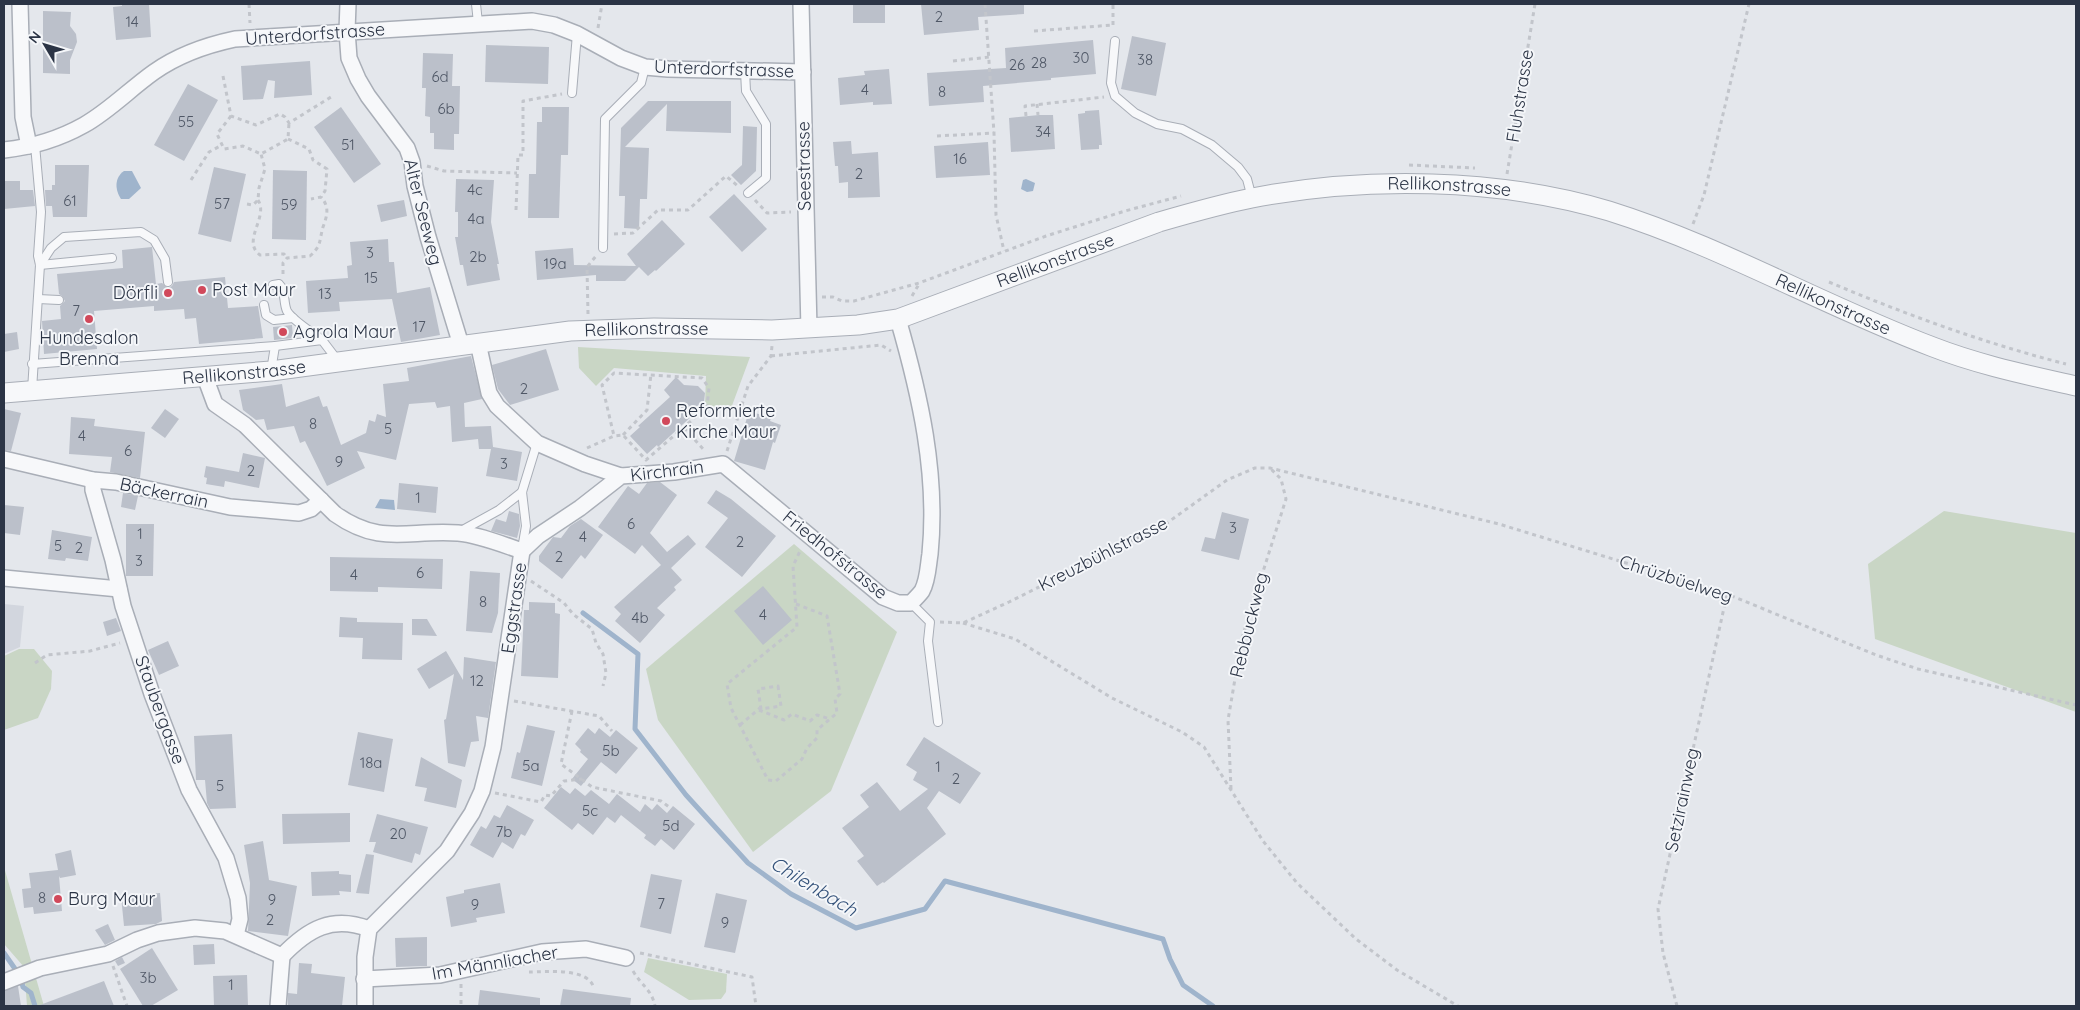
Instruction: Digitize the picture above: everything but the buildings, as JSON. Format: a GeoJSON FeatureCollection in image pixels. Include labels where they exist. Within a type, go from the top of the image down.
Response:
{"type":"FeatureCollection","features":[{"type":"Feature","properties":{"kind":"street"},"geometry":{"type":"LineString","coordinates":[[20,4],[23,117],[32,146]]}},
{"type":"Feature","properties":{"kind":"street","name":"Alter Seeweg"},"geometry":{"type":"LineString","coordinates":[[348,4],[349,58],[368,96],[406,148],[412,162],[415,186],[428,237],[489,393],[497,406],[537,443],[585,464],[621,476]]}},
{"type":"Feature","properties":{"kind":"street","name":"Seestrasse"},"geometry":{"type":"LineString","coordinates":[[801,4],[809,329]]}},
{"type":"Feature","properties":{"kind":"street","name":"Unterdorfstrasse"},"geometry":{"type":"LineString","coordinates":[[4,150],[32,146],[61,136],[85,124],[156,71],[196,50],[235,39],[532,21],[577,34],[621,58],[645,67],[668,70],[803,72]]}},
{"type":"Feature","properties":{"kind":"street","name":"Rellikonstrasse"},"geometry":{"type":"LineString","coordinates":[[4,393],[271,371],[570,331],[654,328],[809,329],[898,319],[1159,222],[1252,198],[1316,188],[1506,180],[1559,199],[1690,232],[1933,347],[2016,372],[2076,386]]}},
{"type":"Feature","properties":{"kind":"street","name":"Friedhofstrasse"},"geometry":{"type":"LineString","coordinates":[[720,464],[883,597],[898,603],[912,603],[922,591],[927,576],[932,526],[931,492],[924,425],[911,364],[898,319]]}},
{"type":"Feature","properties":{"kind":"street","name":"Eggstrasse"},"geometry":{"type":"LineString","coordinates":[[205,377],[215,404],[244,425],[345,521],[371,532],[402,536],[457,533],[480,537],[522,551],[493,748],[482,790],[472,813],[447,851],[369,929]]}},
{"type":"Feature","properties":{"kind":"street","name":"Bäckerrain"},"geometry":{"type":"LineString","coordinates":[[4,458],[93,480],[116,482],[230,507],[299,513],[311,509],[321,500]]}},
{"type":"Feature","properties":{"kind":"street","name":"Kirchrain"},"geometry":{"type":"LineString","coordinates":[[522,551],[538,536],[580,508],[621,476],[674,472],[720,464]]}},
{"type":"Feature","properties":{"kind":"street","name":"Staubergasse"},"geometry":{"type":"LineString","coordinates":[[93,480],[93,490],[114,560],[119,589],[152,694],[189,790],[226,858],[238,898],[240,919],[236,935]]}},
{"type":"Feature","properties":{"kind":"street"},"geometry":{"type":"LineString","coordinates":[[4,578],[119,589]]}},
{"type":"Feature","properties":{"kind":"street"},"geometry":{"type":"LineString","coordinates":[[278,1006],[282,956],[296,942],[317,928],[343,922],[369,929],[364,979],[365,1006]]}},
{"type":"Feature","properties":{"kind":"street"},"geometry":{"type":"LineString","coordinates":[[9,980],[40,968],[108,954],[143,937],[174,930],[196,928],[225,931],[282,956]]}},
{"type":"Feature","properties":{"kind":"street","name":"Im Männliacher"},"geometry":{"type":"LineString","coordinates":[[364,979],[432,976],[542,952],[586,949],[626,958]]}},
{"type":"Feature","properties":{"kind":"lane"},"geometry":{"type":"LineString","coordinates":[[476,4],[478,23]]}},
{"type":"Feature","properties":{"kind":"lane"},"geometry":{"type":"LineString","coordinates":[[572,93],[577,34]]}},
{"type":"Feature","properties":{"kind":"lane"},"geometry":{"type":"LineString","coordinates":[[1115,40],[1111,83],[1115,96],[1136,113],[1157,124],[1182,129],[1212,145],[1238,167],[1247,179],[1252,198]]}},
{"type":"Feature","properties":{"kind":"lane","name":"Unterdorfstrasse"},"geometry":{"type":"LineString","coordinates":[[603,248],[605,119],[641,83],[645,67]]}},
{"type":"Feature","properties":{"kind":"lane"},"geometry":{"type":"LineString","coordinates":[[745,71],[746,91],[766,124],[766,178],[748,193]]}},
{"type":"Feature","properties":{"kind":"lane"},"geometry":{"type":"LineString","coordinates":[[32,146],[40,212],[38,256],[40,266],[32,364],[32,390]]}},
{"type":"Feature","properties":{"kind":"lane"},"geometry":{"type":"LineString","coordinates":[[40,266],[51,248],[64,237],[140,232],[154,240],[165,259],[168,282]]}},
{"type":"Feature","properties":{"kind":"lane"},"geometry":{"type":"LineString","coordinates":[[40,266],[112,258]]}},
{"type":"Feature","properties":{"kind":"lane"},"geometry":{"type":"LineString","coordinates":[[273,285],[279,284],[282,287],[287,310],[292,318],[322,340],[339,363]]}},
{"type":"Feature","properties":{"kind":"lane"},"geometry":{"type":"LineString","coordinates":[[38,299],[59,300]]}},
{"type":"Feature","properties":{"kind":"lane"},"geometry":{"type":"LineString","coordinates":[[264,305],[266,316],[274,320],[292,318]]}},
{"type":"Feature","properties":{"kind":"lane"},"geometry":{"type":"LineString","coordinates":[[32,364],[275,346],[322,340]]}},
{"type":"Feature","properties":{"kind":"lane"},"geometry":{"type":"LineString","coordinates":[[271,371],[275,346]]}},
{"type":"Feature","properties":{"kind":"lane"},"geometry":{"type":"LineString","coordinates":[[522,551],[526,526],[522,492],[537,443]]}},
{"type":"Feature","properties":{"kind":"lane"},"geometry":{"type":"LineString","coordinates":[[457,533],[500,510],[522,492]]}},
{"type":"Feature","properties":{"kind":"lane"},"geometry":{"type":"LineString","coordinates":[[912,603],[930,622],[928,641],[938,722]]}},
{"type":"Feature","properties":{"kind":"path"},"geometry":{"type":"LineString","coordinates":[[596,44],[602,4]]}},
{"type":"Feature","properties":{"kind":"path"},"geometry":{"type":"LineString","coordinates":[[985,4],[994,133],[996,214],[1004,251]]}},
{"type":"Feature","properties":{"kind":"path"},"geometry":{"type":"LineString","coordinates":[[1113,4],[1115,40]]}},
{"type":"Feature","properties":{"kind":"path","name":"Fluhstrasse"},"geometry":{"type":"LineString","coordinates":[[1506,180],[1535,4]]}},
{"type":"Feature","properties":{"kind":"path"},"geometry":{"type":"LineString","coordinates":[[1690,232],[1704,195],[1749,4]]}},
{"type":"Feature","properties":{"kind":"path"},"geometry":{"type":"LineString","coordinates":[[1034,31],[1113,25]]}},
{"type":"Feature","properties":{"kind":"path"},"geometry":{"type":"LineString","coordinates":[[953,61],[990,57]]}},
{"type":"Feature","properties":{"kind":"path"},"geometry":{"type":"LineString","coordinates":[[222,76],[231,116]]}},
{"type":"Feature","properties":{"kind":"path"},"geometry":{"type":"LineString","coordinates":[[516,210],[518,155],[524,155],[522,101],[572,93]]}},
{"type":"Feature","properties":{"kind":"path"},"geometry":{"type":"LineString","coordinates":[[1026,116],[1024,106],[1115,96]]}},
{"type":"Feature","properties":{"kind":"path"},"geometry":{"type":"LineString","coordinates":[[289,123],[331,97]]}},
{"type":"Feature","properties":{"kind":"path"},"geometry":{"type":"LineString","coordinates":[[1037,104],[1038,115]]}},
{"type":"Feature","properties":{"kind":"path"},"geometry":{"type":"LineString","coordinates":[[231,116],[256,125],[280,114],[286,117],[289,123],[288,138]]}},
{"type":"Feature","properties":{"kind":"path"},"geometry":{"type":"LineString","coordinates":[[231,116],[217,134],[224,149],[243,146],[261,154]]}},
{"type":"Feature","properties":{"kind":"path"},"geometry":{"type":"LineString","coordinates":[[937,136],[994,133]]}},
{"type":"Feature","properties":{"kind":"path"},"geometry":{"type":"LineString","coordinates":[[261,154],[288,138]]}},
{"type":"Feature","properties":{"kind":"path"},"geometry":{"type":"LineString","coordinates":[[288,138],[308,149],[313,160],[327,169],[325,191],[321,197],[311,199]]}},
{"type":"Feature","properties":{"kind":"path"},"geometry":{"type":"LineString","coordinates":[[191,180],[209,152],[222,146]]}},
{"type":"Feature","properties":{"kind":"path"},"geometry":{"type":"LineString","coordinates":[[261,154],[265,169],[258,188],[261,214],[252,240],[254,248],[260,255],[276,253],[284,254],[287,258]]}},
{"type":"Feature","properties":{"kind":"path"},"geometry":{"type":"LineString","coordinates":[[412,162],[444,171],[517,173]]}},
{"type":"Feature","properties":{"kind":"path"},"geometry":{"type":"LineString","coordinates":[[1407,165],[1433,164],[1478,168]]}},
{"type":"Feature","properties":{"kind":"path"},"geometry":{"type":"LineString","coordinates":[[1498,170],[1506,180],[1515,173]]}},
{"type":"Feature","properties":{"kind":"path"},"geometry":{"type":"LineString","coordinates":[[603,235],[633,233],[658,210],[688,210],[726,176],[755,199]]}},
{"type":"Feature","properties":{"kind":"path"},"geometry":{"type":"LineString","coordinates":[[809,298],[833,297],[842,301],[854,301],[919,283],[1004,251],[1124,211],[1182,196]]}},
{"type":"Feature","properties":{"kind":"path"},"geometry":{"type":"LineString","coordinates":[[282,287],[283,263],[287,258],[310,256],[322,241],[328,211],[325,201],[321,197]]}},
{"type":"Feature","properties":{"kind":"path"},"geometry":{"type":"LineString","coordinates":[[247,204],[253,205],[258,200]]}},
{"type":"Feature","properties":{"kind":"path"},"geometry":{"type":"LineString","coordinates":[[759,204],[767,212],[805,212]]}},
{"type":"Feature","properties":{"kind":"path"},"geometry":{"type":"LineString","coordinates":[[1685,220],[1690,232]]}},
{"type":"Feature","properties":{"kind":"path"},"geometry":{"type":"LineString","coordinates":[[1690,232],[1702,227]]}},
{"type":"Feature","properties":{"kind":"path"},"geometry":{"type":"LineString","coordinates":[[589,330],[587,266],[603,248]]}},
{"type":"Feature","properties":{"kind":"path"},"geometry":{"type":"LineString","coordinates":[[1822,279],[1942,327],[2015,351],[2071,366]]}},
{"type":"Feature","properties":{"kind":"path"},"geometry":{"type":"LineString","coordinates":[[772,330],[771,356],[881,345],[911,364]]}},
{"type":"Feature","properties":{"kind":"path","name":"Kirchrain"},"geometry":{"type":"LineString","coordinates":[[720,464],[748,386],[771,356]]}},
{"type":"Feature","properties":{"kind":"path"},"geometry":{"type":"LineString","coordinates":[[614,436],[602,385],[614,373],[702,378],[709,388],[707,407],[646,460],[622,435]]}},
{"type":"Feature","properties":{"kind":"path"},"geometry":{"type":"LineString","coordinates":[[593,444],[622,435],[648,410],[651,374]]}},
{"type":"Feature","properties":{"kind":"path"},"geometry":{"type":"LineString","coordinates":[[684,428],[720,464]]}},
{"type":"Feature","properties":{"kind":"path","name":"Kreuzbühlstrasse"},"geometry":{"type":"LineString","coordinates":[[930,622],[963,623],[1167,523],[1227,480],[1255,468],[1270,468]]}},
{"type":"Feature","properties":{"kind":"path","name":"Chrüzbüelweg"},"geometry":{"type":"LineString","coordinates":[[1270,468],[1499,524],[1727,594],[1876,655],[1910,666],[2076,705]]}},
{"type":"Feature","properties":{"kind":"path","name":"Rebbuckweg"},"geometry":{"type":"LineString","coordinates":[[1231,790],[1228,720],[1242,638],[1286,499],[1281,479],[1270,468]]}},
{"type":"Feature","properties":{"kind":"path"},"geometry":{"type":"LineString","coordinates":[[796,604],[827,616],[840,694],[835,699],[838,713],[817,730],[817,738],[807,748],[802,759],[776,781],[768,780],[731,708],[726,684],[797,627],[793,566],[808,535]]}},
{"type":"Feature","properties":{"kind":"path"},"geometry":{"type":"LineString","coordinates":[[519,578],[532,581],[564,603],[573,614],[592,629],[596,643],[603,654],[606,673],[603,686]]}},
{"type":"Feature","properties":{"kind":"path","name":"Setzirainweg"},"geometry":{"type":"LineString","coordinates":[[1677,1006],[1663,953],[1658,909],[1727,594]]}},
{"type":"Feature","properties":{"kind":"path"},"geometry":{"type":"LineString","coordinates":[[963,623],[1015,639],[1112,698],[1182,732],[1204,747],[1263,841],[1297,884],[1356,939],[1397,970],[1458,1006]]}},
{"type":"Feature","properties":{"kind":"path"},"geometry":{"type":"LineString","coordinates":[[35,663],[47,655],[90,651],[135,640]]}},
{"type":"Feature","properties":{"kind":"path"},"geometry":{"type":"LineString","coordinates":[[740,725],[760,709],[781,706],[778,686],[758,689],[760,709]]}},
{"type":"Feature","properties":{"kind":"path"},"geometry":{"type":"LineString","coordinates":[[501,698],[599,716],[612,730]]}},
{"type":"Feature","properties":{"kind":"path"},"geometry":{"type":"LineString","coordinates":[[760,709],[784,720],[792,714],[810,721],[817,715],[830,720]]}},
{"type":"Feature","properties":{"kind":"path"},"geometry":{"type":"LineString","coordinates":[[572,711],[561,764],[592,787],[661,801],[669,807]]}},
{"type":"Feature","properties":{"kind":"path"},"geometry":{"type":"LineString","coordinates":[[482,790],[540,802],[545,795],[551,796],[564,781],[582,779]]}},
{"type":"Feature","properties":{"kind":"path"},"geometry":{"type":"LineString","coordinates":[[655,1006],[653,995],[638,980],[626,958],[636,952],[752,977],[756,1006]]}},
{"type":"Feature","properties":{"kind":"path"},"geometry":{"type":"LineString","coordinates":[[108,954],[127,1006]]}},
{"type":"Feature","properties":{"kind":"path"},"geometry":{"type":"LineString","coordinates":[[510,959],[518,972],[568,972],[588,978],[593,984],[594,989]]}},
{"type":"Feature","properties":{"kind":"path"},"geometry":{"type":"LineString","coordinates":[[461,971],[461,1006]]}},
{"type":"Feature","properties":{"kind":"shaded area"},"geometry":{"type":"Polygon","coordinates":[[[4,604],[24,606],[20,647],[4,654],[4,604]]]}},
{"type":"Feature","properties":{"kind":"green space"},"geometry":{"type":"Polygon","coordinates":[[[578,347],[750,357],[730,411],[705,406],[706,376],[614,368],[596,386],[579,368],[578,347]]]}},
{"type":"Feature","properties":{"kind":"green space"},"geometry":{"type":"Polygon","coordinates":[[[1944,511],[2076,533],[2076,712],[1875,639],[1868,564],[1944,511]]]}},
{"type":"Feature","properties":{"kind":"green space"},"geometry":{"type":"Polygon","coordinates":[[[794,544],[897,632],[831,791],[753,852],[658,720],[646,669],[794,544]]]}},
{"type":"Feature","properties":{"kind":"green space"},"geometry":{"type":"Polygon","coordinates":[[[19,649],[34,649],[52,671],[51,689],[38,718],[4,730],[4,656],[19,649]]]}},
{"type":"Feature","properties":{"kind":"green space"},"geometry":{"type":"Polygon","coordinates":[[[4,867],[44,1006],[27,1006],[24,967],[4,944],[4,867]]]}},
{"type":"Feature","properties":{"kind":"green space"},"geometry":{"type":"Polygon","coordinates":[[[648,958],[727,974],[726,992],[721,999],[689,1000],[644,972],[648,958]]]}},
{"type":"Feature","properties":{"kind":"water"},"geometry":{"type":"Polygon","coordinates":[[[124,171],[132,171],[141,188],[129,199],[121,199],[117,188],[118,177],[124,171]]]}},
{"type":"Feature","properties":{"kind":"water"},"geometry":{"type":"Polygon","coordinates":[[[1026,179],[1035,183],[1033,191],[1027,192],[1021,189],[1023,180],[1026,179]]]}},
{"type":"Feature","properties":{"kind":"water"},"geometry":{"type":"Polygon","coordinates":[[[380,499],[394,500],[395,510],[375,508],[380,499]]]}},
{"type":"Feature","properties":{"kind":"waterway","name":"Chilenbach"},"geometry":{"type":"LineString","coordinates":[[583,613],[638,654],[635,729],[686,795],[748,863],[791,894],[856,928],[925,909],[945,881],[1163,939],[1170,959],[1183,985],[1213,1006]]}},
{"type":"Feature","properties":{"kind":"waterway"},"geometry":{"type":"LineString","coordinates":[[4,953],[20,976],[23,987],[31,993],[35,1006]]}},
{"type":"Feature","properties":{"kind":"place","name":"Post Maur"},"geometry":{"type":"Point","coordinates":[202,290]}},
{"type":"Feature","properties":{"kind":"place","name":"Dörfli"},"geometry":{"type":"Point","coordinates":[168,293]}},
{"type":"Feature","properties":{"kind":"place","name":"Hundesalon Brenna"},"geometry":{"type":"Point","coordinates":[89,319]}},
{"type":"Feature","properties":{"kind":"place","name":"Agrola Maur"},"geometry":{"type":"Point","coordinates":[283,332]}},
{"type":"Feature","properties":{"kind":"place","name":"Reformierte Kirche Maur"},"geometry":{"type":"Point","coordinates":[666,421]}},
{"type":"Feature","properties":{"kind":"place","name":"Burg Maur"},"geometry":{"type":"Point","coordinates":[58,899]}}]}
